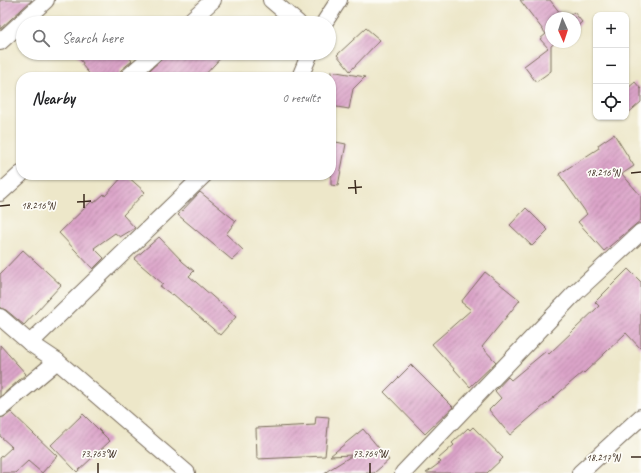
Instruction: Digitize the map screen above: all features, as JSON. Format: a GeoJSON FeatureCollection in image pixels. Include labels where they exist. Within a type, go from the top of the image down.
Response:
{"type":"FeatureCollection","features":[{"type":"Feature","properties":{"kind":"street"},"geometry":{"type":"LineString","coordinates":[[28,16],[46,0]]}},
{"type":"Feature","properties":{"kind":"street"},"geometry":{"type":"LineString","coordinates":[[196,16],[213,0]]}},
{"type":"Feature","properties":{"kind":"street"},"geometry":{"type":"LineString","coordinates":[[271,0],[290,16]]}},
{"type":"Feature","properties":{"kind":"street"},"geometry":{"type":"LineString","coordinates":[[329,16],[339,0]]}},
{"type":"Feature","properties":{"kind":"street"},"geometry":{"type":"LineString","coordinates":[[0,42],[16,27]]}},
{"type":"Feature","properties":{"kind":"street"},"geometry":{"type":"LineString","coordinates":[[134,72],[147,60]]}},
{"type":"Feature","properties":{"kind":"street"},"geometry":{"type":"LineString","coordinates":[[302,72],[307,60]]}},
{"type":"Feature","properties":{"kind":"street"},"geometry":{"type":"LineString","coordinates":[[0,193],[16,179]]}},
{"type":"Feature","properties":{"kind":"street"},"geometry":{"type":"LineString","coordinates":[[30,343],[199,180]]}},
{"type":"Feature","properties":{"kind":"street"},"geometry":{"type":"LineString","coordinates":[[404,473],[575,293],[641,232]]}},
{"type":"Feature","properties":{"kind":"street"},"geometry":{"type":"LineString","coordinates":[[0,317],[30,343],[57,361],[187,473]]}},
{"type":"Feature","properties":{"kind":"street"},"geometry":{"type":"LineString","coordinates":[[0,409],[57,361]]}},
{"type":"Feature","properties":{"kind":"street"},"geometry":{"type":"LineString","coordinates":[[580,473],[641,417]]}},
{"type":"Feature","properties":{"kind":"building"},"geometry":{"type":"Polygon","coordinates":[[[0,0],[32,0],[0,29],[0,0]]]}},
{"type":"Feature","properties":{"kind":"building"},"geometry":{"type":"Polygon","coordinates":[[[520,0],[550,0],[559,12],[545,12],[545,33],[520,0]]]}},
{"type":"Feature","properties":{"kind":"building"},"geometry":{"type":"Polygon","coordinates":[[[366,28],[380,40],[350,71],[337,55],[366,28]]]}},
{"type":"Feature","properties":{"kind":"building"},"geometry":{"type":"Polygon","coordinates":[[[545,35],[545,45],[540,39],[545,35]]]}},
{"type":"Feature","properties":{"kind":"building"},"geometry":{"type":"Polygon","coordinates":[[[548,48],[551,48],[551,71],[536,82],[524,66],[548,48]]]}},
{"type":"Feature","properties":{"kind":"building"},"geometry":{"type":"Polygon","coordinates":[[[81,60],[132,61],[120,72],[88,72],[82,65],[83,63],[81,60]]]}},
{"type":"Feature","properties":{"kind":"building"},"geometry":{"type":"Polygon","coordinates":[[[161,60],[219,60],[208,72],[148,72],[161,60]]]}},
{"type":"Feature","properties":{"kind":"building"},"geometry":{"type":"Polygon","coordinates":[[[331,71],[365,77],[353,89],[349,109],[336,107],[336,72],[331,71]]]}},
{"type":"Feature","properties":{"kind":"building"},"geometry":{"type":"Polygon","coordinates":[[[635,82],[641,89],[641,102],[629,112],[629,87],[635,82]]]}},
{"type":"Feature","properties":{"kind":"building"},"geometry":{"type":"Polygon","coordinates":[[[614,134],[634,166],[622,174],[641,196],[641,220],[604,251],[578,222],[587,214],[559,174],[599,148],[598,145],[614,134]]]}},
{"type":"Feature","properties":{"kind":"building"},"geometry":{"type":"Polygon","coordinates":[[[336,142],[346,144],[338,186],[331,185],[331,180],[336,180],[336,142]]]}},
{"type":"Feature","properties":{"kind":"building"},"geometry":{"type":"Polygon","coordinates":[[[119,180],[132,180],[145,192],[123,215],[135,228],[120,237],[115,233],[94,248],[104,258],[93,269],[59,233],[92,201],[94,203],[104,194],[105,196],[119,180]]]}},
{"type":"Feature","properties":{"kind":"building"},"geometry":{"type":"Polygon","coordinates":[[[200,192],[236,221],[226,234],[243,250],[232,260],[178,215],[200,192]]]}},
{"type":"Feature","properties":{"kind":"building"},"geometry":{"type":"Polygon","coordinates":[[[526,208],[548,230],[532,246],[510,225],[526,208]]]}},
{"type":"Feature","properties":{"kind":"building"},"geometry":{"type":"Polygon","coordinates":[[[159,237],[183,262],[194,271],[189,276],[236,317],[220,335],[173,294],[172,295],[160,286],[163,284],[134,259],[159,237]]]}},
{"type":"Feature","properties":{"kind":"building"},"geometry":{"type":"Polygon","coordinates":[[[23,250],[61,285],[24,325],[6,310],[0,308],[0,274],[23,250]]]}},
{"type":"Feature","properties":{"kind":"building"},"geometry":{"type":"Polygon","coordinates":[[[628,269],[641,282],[641,349],[626,333],[584,373],[583,372],[510,435],[489,410],[501,398],[495,391],[508,377],[511,380],[546,351],[549,354],[599,306],[595,302],[628,269]]]}},
{"type":"Feature","properties":{"kind":"building"},"geometry":{"type":"Polygon","coordinates":[[[485,272],[520,300],[482,347],[496,362],[470,387],[432,344],[471,310],[461,302],[485,272]]]}},
{"type":"Feature","properties":{"kind":"building"},"geometry":{"type":"Polygon","coordinates":[[[0,345],[26,374],[0,397],[0,345]]]}},
{"type":"Feature","properties":{"kind":"building"},"geometry":{"type":"Polygon","coordinates":[[[411,365],[453,407],[425,434],[384,392],[411,365]]]}},
{"type":"Feature","properties":{"kind":"building"},"geometry":{"type":"Polygon","coordinates":[[[11,412],[57,456],[42,473],[28,461],[15,473],[0,473],[0,458],[12,447],[0,436],[0,418],[11,412]]]}},
{"type":"Feature","properties":{"kind":"building"},"geometry":{"type":"Polygon","coordinates":[[[83,414],[110,441],[77,472],[51,445],[83,414]]]}},
{"type":"Feature","properties":{"kind":"building"},"geometry":{"type":"Polygon","coordinates":[[[316,416],[329,417],[325,456],[257,459],[256,428],[315,425],[316,416]]]}},
{"type":"Feature","properties":{"kind":"building"},"geometry":{"type":"Polygon","coordinates":[[[473,427],[503,458],[487,473],[426,473],[441,462],[438,459],[454,445],[452,443],[468,428],[470,430],[473,427]]]}},
{"type":"Feature","properties":{"kind":"building"},"geometry":{"type":"Polygon","coordinates":[[[363,429],[389,460],[374,473],[324,473],[353,455],[330,456],[363,429]]]}}]}
